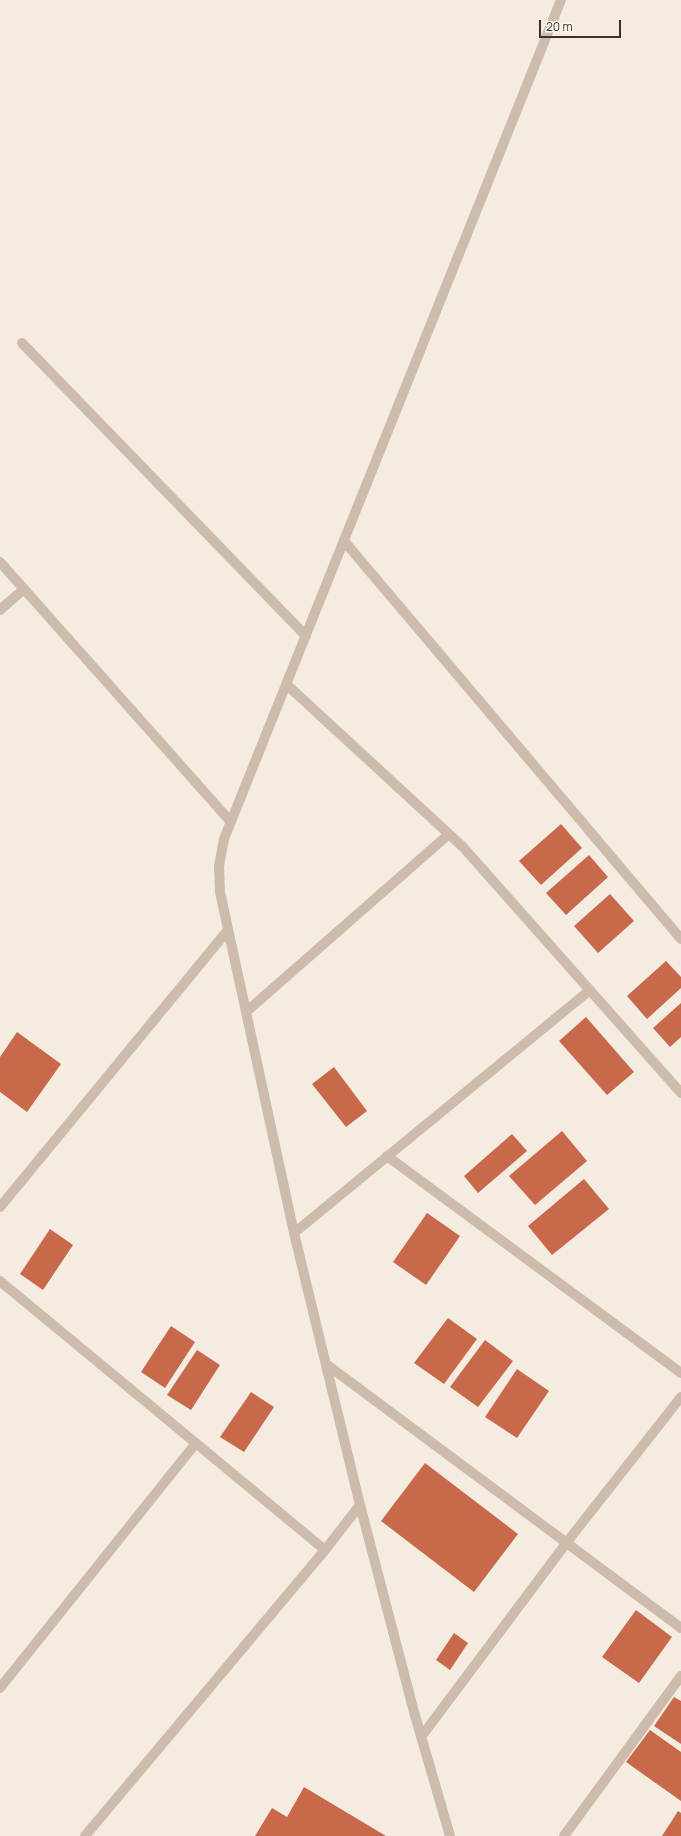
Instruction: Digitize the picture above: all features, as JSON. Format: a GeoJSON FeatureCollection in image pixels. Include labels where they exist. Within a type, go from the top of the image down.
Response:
{"type":"FeatureCollection","features":[{"type":"Feature","properties":{"kind":"street"},"geometry":{"type":"LineString","coordinates":[[450,1836],[421,1737],[360,1505],[294,1232],[220,892],[219,866],[224,839],[561,0]]}},
{"type":"Feature","properties":{"kind":"street"},"geometry":{"type":"LineString","coordinates":[[22,343],[306,636]]}},
{"type":"Feature","properties":{"kind":"street"},"geometry":{"type":"LineString","coordinates":[[344,541],[681,939]]}},
{"type":"Feature","properties":{"kind":"street"},"geometry":{"type":"LineString","coordinates":[[0,562],[231,822]]}},
{"type":"Feature","properties":{"kind":"street"},"geometry":{"type":"LineString","coordinates":[[0,610],[24,589]]}},
{"type":"Feature","properties":{"kind":"street"},"geometry":{"type":"LineString","coordinates":[[286,684],[480,865],[681,1093]]}},
{"type":"Feature","properties":{"kind":"street"},"geometry":{"type":"LineString","coordinates":[[246,1012],[448,834]]}},
{"type":"Feature","properties":{"kind":"street"},"geometry":{"type":"LineString","coordinates":[[0,1207],[228,930]]}},
{"type":"Feature","properties":{"kind":"street"},"geometry":{"type":"LineString","coordinates":[[294,1232],[590,990]]}},
{"type":"Feature","properties":{"kind":"street"},"geometry":{"type":"LineString","coordinates":[[387,1156],[681,1373]]}},
{"type":"Feature","properties":{"kind":"street"},"geometry":{"type":"LineString","coordinates":[[0,1281],[325,1550]]}},
{"type":"Feature","properties":{"kind":"street"},"geometry":{"type":"LineString","coordinates":[[326,1364],[681,1628]]}},
{"type":"Feature","properties":{"kind":"street"},"geometry":{"type":"LineString","coordinates":[[421,1737],[567,1542],[681,1398]]}},
{"type":"Feature","properties":{"kind":"street"},"geometry":{"type":"LineString","coordinates":[[0,1688],[196,1443]]}},
{"type":"Feature","properties":{"kind":"street"},"geometry":{"type":"LineString","coordinates":[[85,1836],[325,1550],[360,1505]]}},
{"type":"Feature","properties":{"kind":"street"},"geometry":{"type":"LineString","coordinates":[[564,1836],[681,1676]]}},
{"type":"Feature","properties":{"kind":"building"},"geometry":{"type":"Polygon","coordinates":[[[561,824],[582,848],[541,885],[519,861],[561,824]]]}},
{"type":"Feature","properties":{"kind":"building"},"geometry":{"type":"Polygon","coordinates":[[[589,855],[608,877],[566,915],[546,893],[589,855]]]}},
{"type":"Feature","properties":{"kind":"building"},"geometry":{"type":"Polygon","coordinates":[[[610,894],[634,921],[598,953],[574,926],[610,894]]]}},
{"type":"Feature","properties":{"kind":"building"},"geometry":{"type":"Polygon","coordinates":[[[666,961],[681,977],[681,988],[647,1019],[627,996],[666,961]]]}},
{"type":"Feature","properties":{"kind":"building"},"geometry":{"type":"Polygon","coordinates":[[[681,1003],[681,1037],[670,1047],[653,1028],[681,1003]]]}},
{"type":"Feature","properties":{"kind":"building"},"geometry":{"type":"Polygon","coordinates":[[[586,1017],[634,1072],[607,1095],[559,1041],[586,1017]]]}},
{"type":"Feature","properties":{"kind":"building"},"geometry":{"type":"Polygon","coordinates":[[[17,1032],[61,1064],[27,1112],[0,1092],[0,1057],[17,1032]]]}},
{"type":"Feature","properties":{"kind":"building"},"geometry":{"type":"Polygon","coordinates":[[[334,1067],[367,1111],[346,1127],[312,1084],[334,1067]]]}},
{"type":"Feature","properties":{"kind":"building"},"geometry":{"type":"Polygon","coordinates":[[[562,1131],[587,1161],[535,1205],[509,1176],[562,1131]]]}},
{"type":"Feature","properties":{"kind":"building"},"geometry":{"type":"Polygon","coordinates":[[[512,1134],[527,1151],[478,1193],[464,1176],[512,1134]]]}},
{"type":"Feature","properties":{"kind":"building"},"geometry":{"type":"Polygon","coordinates":[[[584,1179],[609,1209],[552,1255],[528,1226],[584,1179]]]}},
{"type":"Feature","properties":{"kind":"building"},"geometry":{"type":"Polygon","coordinates":[[[427,1213],[460,1236],[426,1285],[393,1262],[427,1213]]]}},
{"type":"Feature","properties":{"kind":"building"},"geometry":{"type":"Polygon","coordinates":[[[50,1229],[73,1245],[43,1290],[20,1274],[50,1229]]]}},
{"type":"Feature","properties":{"kind":"building"},"geometry":{"type":"Polygon","coordinates":[[[448,1318],[477,1339],[444,1384],[414,1363],[448,1318]]]}},
{"type":"Feature","properties":{"kind":"building"},"geometry":{"type":"Polygon","coordinates":[[[171,1326],[195,1342],[165,1388],[141,1372],[171,1326]]]}},
{"type":"Feature","properties":{"kind":"building"},"geometry":{"type":"Polygon","coordinates":[[[485,1340],[513,1361],[478,1407],[450,1387],[485,1340]]]}},
{"type":"Feature","properties":{"kind":"building"},"geometry":{"type":"Polygon","coordinates":[[[197,1350],[220,1365],[191,1410],[167,1395],[197,1350]]]}},
{"type":"Feature","properties":{"kind":"building"},"geometry":{"type":"Polygon","coordinates":[[[517,1369],[549,1391],[517,1438],[485,1417],[517,1369]]]}},
{"type":"Feature","properties":{"kind":"building"},"geometry":{"type":"Polygon","coordinates":[[[251,1392],[274,1407],[244,1452],[220,1437],[251,1392]]]}},
{"type":"Feature","properties":{"kind":"building"},"geometry":{"type":"Polygon","coordinates":[[[425,1463],[518,1534],[474,1592],[381,1521],[425,1463]]]}},
{"type":"Feature","properties":{"kind":"building"},"geometry":{"type":"Polygon","coordinates":[[[636,1610],[672,1637],[639,1683],[602,1657],[636,1610]]]}},
{"type":"Feature","properties":{"kind":"building"},"geometry":{"type":"Polygon","coordinates":[[[454,1633],[468,1643],[450,1670],[436,1660],[454,1633]]]}},
{"type":"Feature","properties":{"kind":"building"},"geometry":{"type":"Polygon","coordinates":[[[674,1697],[681,1701],[681,1744],[654,1726],[674,1697]]]}},
{"type":"Feature","properties":{"kind":"building"},"geometry":{"type":"Polygon","coordinates":[[[650,1730],[681,1752],[681,1801],[626,1762],[650,1730]]]}},
{"type":"Feature","properties":{"kind":"building"},"geometry":{"type":"Polygon","coordinates":[[[304,1787],[386,1836],[255,1836],[272,1808],[287,1817],[304,1787]]]}},
{"type":"Feature","properties":{"kind":"building"},"geometry":{"type":"Polygon","coordinates":[[[678,1811],[681,1813],[681,1836],[662,1836],[678,1811]]]}}]}
